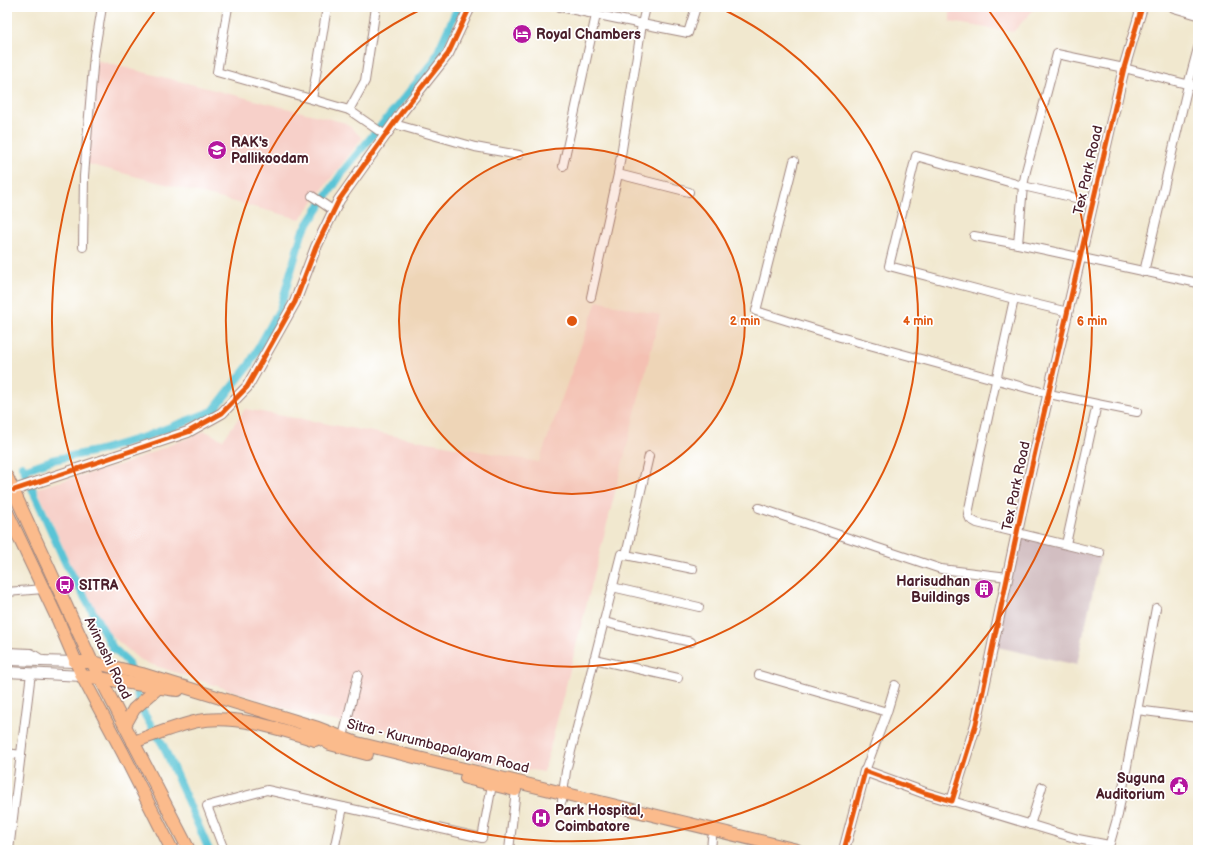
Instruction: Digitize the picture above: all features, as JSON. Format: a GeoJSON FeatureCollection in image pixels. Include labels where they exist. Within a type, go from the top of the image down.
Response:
{"type":"FeatureCollection","features":[{"type":"Feature","properties":{"kind":"main road","name":"Avinashi Road"},"geometry":{"type":"LineString","coordinates":[[7,477],[20,488],[92,662],[125,725],[137,741],[189,850]]}},
{"type":"Feature","properties":{"kind":"main road","name":"Avinashi Road"},"geometry":{"type":"LineString","coordinates":[[7,512],[11,531],[43,589],[58,620],[75,662],[172,850]]}},
{"type":"Feature","properties":{"kind":"main road","name":"Sitra - Kurumbapalayam Road"},"geometry":{"type":"LineString","coordinates":[[75,662],[92,662],[142,674],[318,728],[336,740],[365,745],[712,838],[765,850]]}},
{"type":"Feature","properties":{"kind":"main road","name":"Sitra - Kurumbapalayam Road"},"geometry":{"type":"LineString","coordinates":[[82,676],[155,688],[191,692],[336,740],[492,785],[563,797],[796,850]]}},
{"type":"Feature","properties":{"kind":"main road"},"geometry":{"type":"LineString","coordinates":[[125,725],[134,709],[155,688]]}},
{"type":"Feature","properties":{"kind":"main road"},"geometry":{"type":"LineString","coordinates":[[137,741],[171,728],[199,721],[224,719],[336,740]]}},
{"type":"Feature","properties":{"kind":"street"},"geometry":{"type":"LineString","coordinates":[[83,247],[84,176],[94,55],[102,7]]}},
{"type":"Feature","properties":{"kind":"street"},"geometry":{"type":"LineString","coordinates":[[228,7],[217,72],[349,110],[385,134]]}},
{"type":"Feature","properties":{"kind":"street"},"geometry":{"type":"LineString","coordinates":[[312,99],[327,7]]}},
{"type":"Feature","properties":{"kind":"street"},"geometry":{"type":"LineString","coordinates":[[349,110],[365,81],[376,7]]}},
{"type":"Feature","properties":{"kind":"street"},"geometry":{"type":"LineString","coordinates":[[20,488],[40,480],[188,432],[222,413],[247,388],[295,302],[330,208],[339,200],[385,134],[448,54],[470,7]]}},
{"type":"Feature","properties":{"kind":"street"},"geometry":{"type":"LineString","coordinates":[[560,7],[688,32],[696,7]]}},
{"type":"Feature","properties":{"kind":"street"},"geometry":{"type":"LineString","coordinates":[[591,297],[618,174],[646,7]]}},
{"type":"Feature","properties":{"kind":"street","name":"Tex Park Road"},"geometry":{"type":"LineString","coordinates":[[952,802],[976,724],[1025,494],[1124,68],[1142,7]]}},
{"type":"Feature","properties":{"kind":"street"},"geometry":{"type":"LineString","coordinates":[[1174,7],[1198,14]]}},
{"type":"Feature","properties":{"kind":"street"},"geometry":{"type":"LineString","coordinates":[[563,166],[596,15]]}},
{"type":"Feature","properties":{"kind":"street"},"geometry":{"type":"LineString","coordinates":[[1144,272],[1198,48]]}},
{"type":"Feature","properties":{"kind":"street"},"geometry":{"type":"LineString","coordinates":[[1018,244],[1023,186],[1026,171],[1057,54],[1124,68],[1198,87]]}},
{"type":"Feature","properties":{"kind":"street"},"geometry":{"type":"LineString","coordinates":[[394,124],[475,147],[519,155]]}},
{"type":"Feature","properties":{"kind":"street"},"geometry":{"type":"LineString","coordinates":[[1068,312],[889,266],[916,156],[1023,186],[1093,202]]}},
{"type":"Feature","properties":{"kind":"street"},"geometry":{"type":"LineString","coordinates":[[794,161],[756,311],[840,337],[997,378],[1049,394],[1136,412]]}},
{"type":"Feature","properties":{"kind":"street"},"geometry":{"type":"LineString","coordinates":[[618,174],[689,192]]}},
{"type":"Feature","properties":{"kind":"street"},"geometry":{"type":"LineString","coordinates":[[314,198],[330,208]]}},
{"type":"Feature","properties":{"kind":"street"},"geometry":{"type":"LineString","coordinates":[[974,236],[1198,282]]}},
{"type":"Feature","properties":{"kind":"street"},"geometry":{"type":"LineString","coordinates":[[1014,299],[968,514],[970,519],[978,524],[1018,532],[1100,553]]}},
{"type":"Feature","properties":{"kind":"street"},"geometry":{"type":"LineString","coordinates":[[1066,544],[1097,404]]}},
{"type":"Feature","properties":{"kind":"street"},"geometry":{"type":"LineString","coordinates":[[626,555],[649,456]]}},
{"type":"Feature","properties":{"kind":"street"},"geometry":{"type":"LineString","coordinates":[[759,508],[941,569],[1008,577]]}},
{"type":"Feature","properties":{"kind":"street"},"geometry":{"type":"LineString","coordinates":[[563,797],[566,771],[621,554],[694,569]]}},
{"type":"Feature","properties":{"kind":"street"},"geometry":{"type":"LineString","coordinates":[[612,587],[699,607]]}},
{"type":"Feature","properties":{"kind":"street"},"geometry":{"type":"LineString","coordinates":[[7,592],[43,589]]}},
{"type":"Feature","properties":{"kind":"street"},"geometry":{"type":"LineString","coordinates":[[865,771],[952,802],[1109,847],[1118,815],[1156,608]]}},
{"type":"Feature","properties":{"kind":"street"},"geometry":{"type":"LineString","coordinates":[[603,622],[690,642]]}},
{"type":"Feature","properties":{"kind":"street"},"geometry":{"type":"LineString","coordinates":[[7,652],[31,653],[45,661]]}},
{"type":"Feature","properties":{"kind":"street"},"geometry":{"type":"LineString","coordinates":[[594,659],[678,678]]}},
{"type":"Feature","properties":{"kind":"street"},"geometry":{"type":"LineString","coordinates":[[7,660],[75,662]]}},
{"type":"Feature","properties":{"kind":"street"},"geometry":{"type":"LineString","coordinates":[[7,672],[82,676]]}},
{"type":"Feature","properties":{"kind":"street"},"geometry":{"type":"LineString","coordinates":[[9,850],[31,674]]}},
{"type":"Feature","properties":{"kind":"street"},"geometry":{"type":"LineString","coordinates":[[336,740],[358,675]]}},
{"type":"Feature","properties":{"kind":"street"},"geometry":{"type":"LineString","coordinates":[[759,675],[887,712]]}},
{"type":"Feature","properties":{"kind":"street"},"geometry":{"type":"LineString","coordinates":[[844,850],[865,771],[887,712],[895,685]]}},
{"type":"Feature","properties":{"kind":"street"},"geometry":{"type":"LineString","coordinates":[[1137,710],[1198,718]]}},
{"type":"Feature","properties":{"kind":"street"},"geometry":{"type":"LineString","coordinates":[[7,753],[21,755]]}},
{"type":"Feature","properties":{"kind":"street"},"geometry":{"type":"LineString","coordinates":[[224,850],[207,806],[267,790],[482,838],[492,785]]}},
{"type":"Feature","properties":{"kind":"street"},"geometry":{"type":"LineString","coordinates":[[1030,825],[1042,787]]}},
{"type":"Feature","properties":{"kind":"street"},"geometry":{"type":"LineString","coordinates":[[510,850],[516,790]]}},
{"type":"Feature","properties":{"kind":"street"},"geometry":{"type":"LineString","coordinates":[[334,850],[343,807]]}},
{"type":"Feature","properties":{"kind":"street"},"geometry":{"type":"LineString","coordinates":[[710,850],[712,838]]}},
{"type":"Feature","properties":{"kind":"shaded area"},"geometry":{"type":"Polygon","coordinates":[[[950,7],[1036,7],[1013,32],[950,22],[950,7]]]}},
{"type":"Feature","properties":{"kind":"shaded area","name":"RAK's Pallikoodam"},"geometry":{"type":"Polygon","coordinates":[[[91,59],[346,123],[362,138],[300,219],[80,162],[91,59]]]}},
{"type":"Feature","properties":{"kind":"shaded area"},"geometry":{"type":"Polygon","coordinates":[[[597,301],[660,315],[544,772],[479,762],[382,729],[312,717],[141,661],[96,622],[37,488],[123,464],[205,431],[223,440],[245,409],[539,462],[597,301]]]}},
{"type":"Feature","properties":{"kind":"shaded area"},"geometry":{"type":"Polygon","coordinates":[[[1018,532],[1100,557],[1077,665],[993,646],[1018,532]]]}},
{"type":"Feature","properties":{"kind":"waterway"},"geometry":{"type":"LineString","coordinates":[[24,470],[52,460],[101,450],[147,436],[213,411],[249,365],[280,309],[302,233],[344,170],[433,63],[458,7]]}},
{"type":"Feature","properties":{"kind":"waterway"},"geometry":{"type":"LineString","coordinates":[[22,466],[66,564],[113,648],[127,661],[143,712],[163,745],[209,850]]}},
{"type":"Feature","properties":{"kind":"cycle path"},"geometry":{"type":"LineString","coordinates":[[14,490],[188,432],[222,413],[247,387],[295,302],[316,247],[339,200],[402,112],[448,54],[470,7]]}},
{"type":"Feature","properties":{"kind":"cycle path"},"geometry":{"type":"LineString","coordinates":[[844,850],[865,771],[925,793],[952,801],[976,724],[1025,495],[1124,68],[1142,7]]}},
{"type":"Feature","properties":{"kind":"place","name":"Royal Chambers"},"geometry":{"type":"Point","coordinates":[522,34]}},
{"type":"Feature","properties":{"kind":"place","name":"RAK's Pallikoodam"},"geometry":{"type":"Point","coordinates":[217,150]}},
{"type":"Feature","properties":{"kind":"place","name":"SITRA"},"geometry":{"type":"Point","coordinates":[65,585]}},
{"type":"Feature","properties":{"kind":"place","name":"Harisudhan Buildings"},"geometry":{"type":"Point","coordinates":[984,589]}},
{"type":"Feature","properties":{"kind":"place","name":"Suguna Auditorium"},"geometry":{"type":"Point","coordinates":[1179,786]}},
{"type":"Feature","properties":{"kind":"place","name":"Park Hospital, Coimbatore"},"geometry":{"type":"Point","coordinates":[541,818]}}]}
